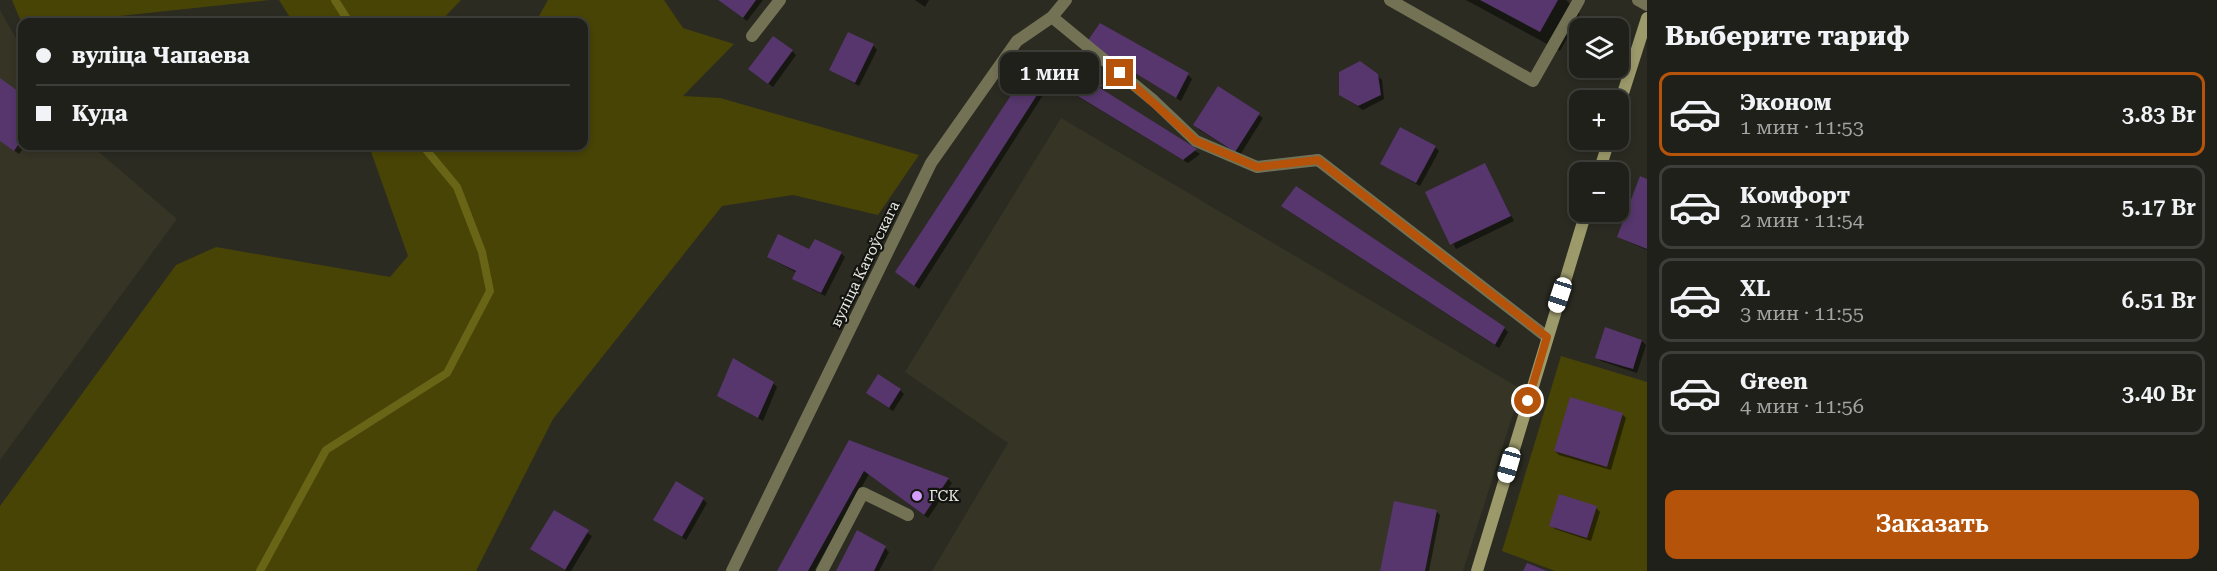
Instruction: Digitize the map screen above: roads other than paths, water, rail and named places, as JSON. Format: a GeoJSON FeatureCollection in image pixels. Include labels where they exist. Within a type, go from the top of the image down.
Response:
{"type":"FeatureCollection","features":[{"type":"Feature","properties":{"kind":"street"},"geometry":{"type":"LineString","coordinates":[[752,36],[780,0]]}},
{"type":"Feature","properties":{"kind":"street","name":"вуліца Катоўскага"},"geometry":{"type":"LineString","coordinates":[[732,571],[931,163],[1017,41],[1052,17],[1066,0]]}},
{"type":"Feature","properties":{"kind":"street"},"geometry":{"type":"LineString","coordinates":[[1390,0],[1533,81],[1579,0]]}},
{"type":"Feature","properties":{"kind":"street"},"geometry":{"type":"LineString","coordinates":[[1638,0],[1647,5]]}},
{"type":"Feature","properties":{"kind":"street"},"geometry":{"type":"LineString","coordinates":[[1052,17],[1196,141],[1257,167],[1318,160],[1547,337]]}},
{"type":"Feature","properties":{"kind":"street"},"geometry":{"type":"LineString","coordinates":[[1624,90],[1647,18]]}},
{"type":"Feature","properties":{"kind":"street"},"geometry":{"type":"LineString","coordinates":[[1477,571],[1583,222]]}},
{"type":"Feature","properties":{"kind":"street"},"geometry":{"type":"LineString","coordinates":[[822,571],[863,493],[908,515]]}},
{"type":"Feature","properties":{"kind":"waterway"},"geometry":{"type":"LineString","coordinates":[[335,0],[346,18]]}},
{"type":"Feature","properties":{"kind":"waterway"},"geometry":{"type":"LineString","coordinates":[[260,571],[326,450],[447,373],[490,291],[482,252],[457,187],[426,150]]}},
{"type":"Feature","properties":{"kind":"place","name":"ГСК"},"geometry":{"type":"Point","coordinates":[917,496]}}]}
